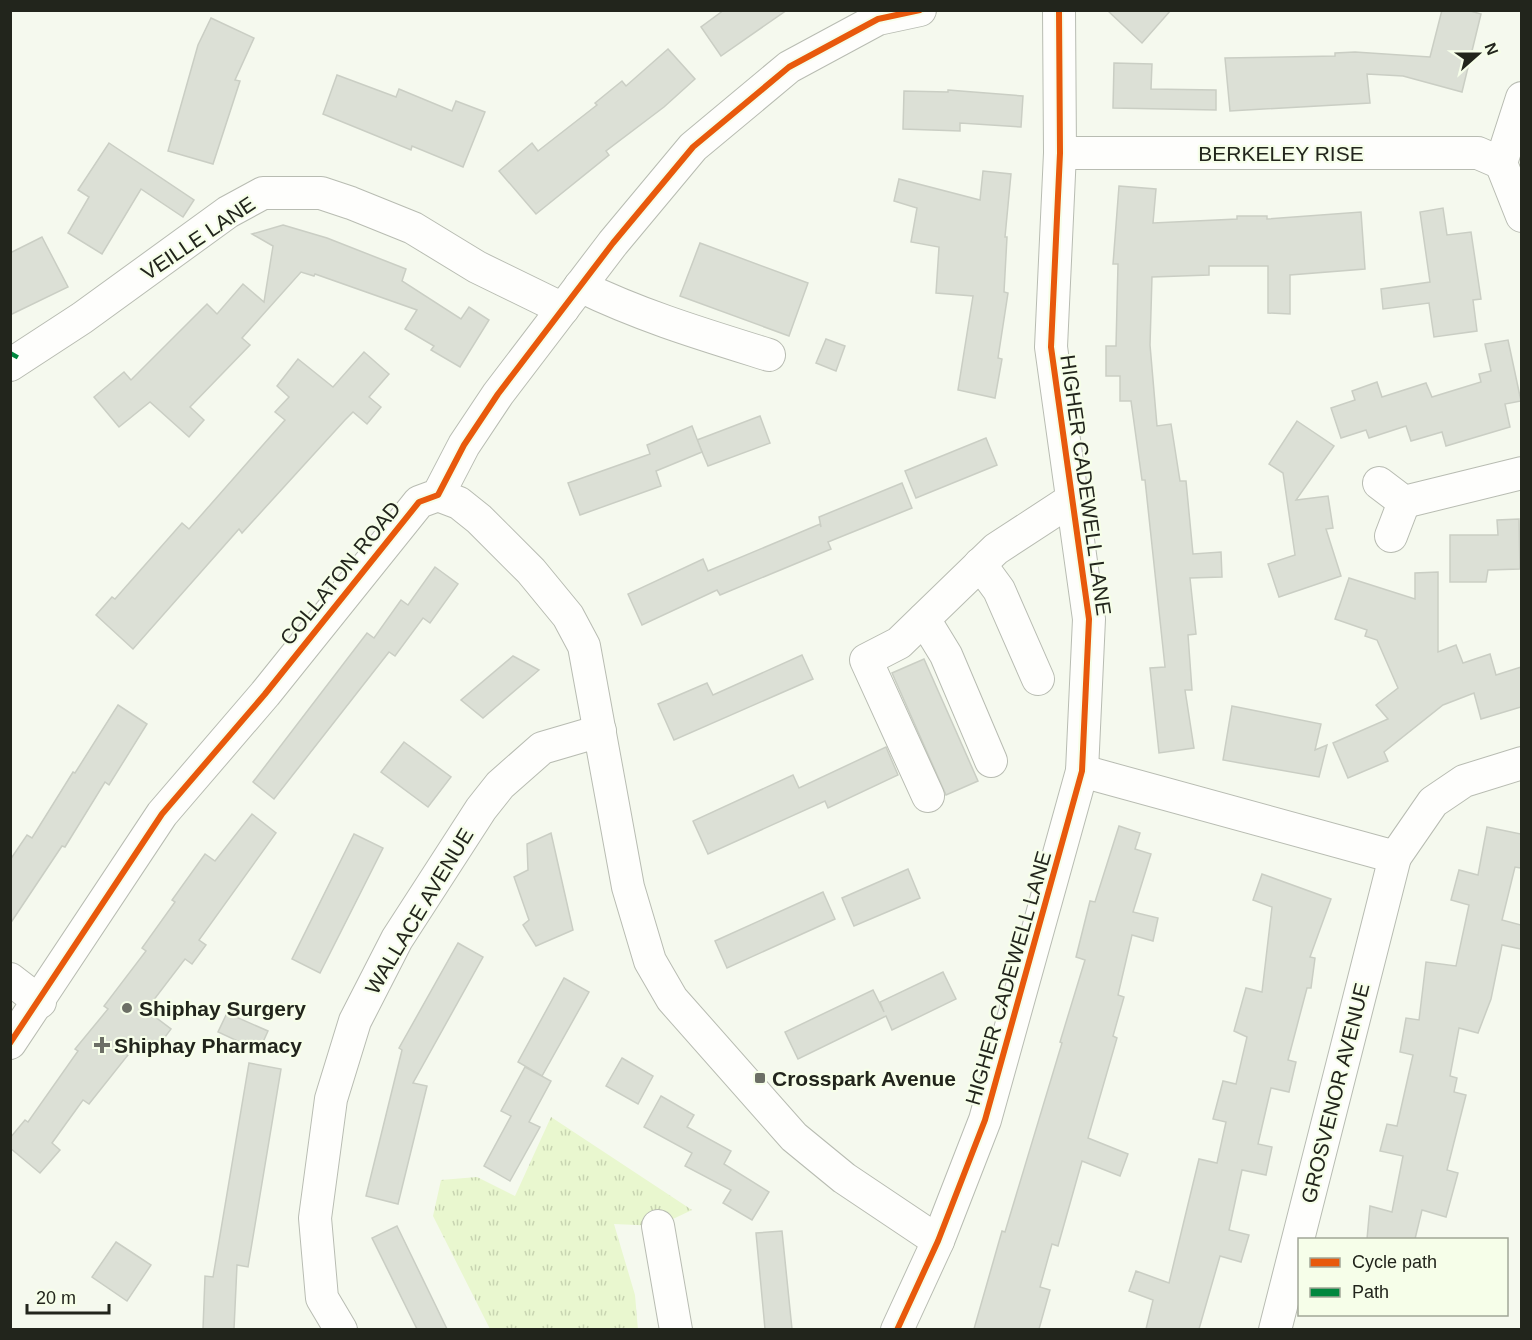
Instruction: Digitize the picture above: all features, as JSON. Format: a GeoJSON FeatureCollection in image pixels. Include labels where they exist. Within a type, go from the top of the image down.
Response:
{"type":"FeatureCollection","features":[{"type":"Feature","properties":{"kind":"street"},"geometry":{"type":"LineString","coordinates":[[920,10],[878,19],[789,67],[693,147],[498,394],[464,445],[438,495],[459,503],[479,519],[531,571],[568,616],[584,646],[628,887],[650,962],[672,999],[794,1137],[844,1178],[938,1241]]}},
{"type":"Feature","properties":{"kind":"street","name":"HIGHER CADEWELL LANE"},"geometry":{"type":"LineString","coordinates":[[897,1329],[938,1241],[985,1120],[1082,771],[1089,619],[1051,347],[1060,153],[1059,10]]}},
{"type":"Feature","properties":{"kind":"street"},"geometry":{"type":"LineString","coordinates":[[1521,98],[1501,163],[1521,216]]}},
{"type":"Feature","properties":{"kind":"street","name":"BERKELEY RISE"},"geometry":{"type":"LineString","coordinates":[[1060,153],[1478,153],[1501,163]]}},
{"type":"Feature","properties":{"kind":"street","name":"VEILLE LANE"},"geometry":{"type":"LineString","coordinates":[[10,365],[92,311],[228,212],[263,193],[321,193],[413,228],[477,267],[572,298],[616,304],[670,324],[769,355]]}},
{"type":"Feature","properties":{"kind":"street"},"geometry":{"type":"LineString","coordinates":[[1404,502],[1521,473]]}},
{"type":"Feature","properties":{"kind":"street"},"geometry":{"type":"LineString","coordinates":[[1379,483],[1404,502]]}},
{"type":"Feature","properties":{"kind":"street","name":"COLLATON ROAD"},"geometry":{"type":"LineString","coordinates":[[10,1043],[40,1002],[162,814],[265,693],[418,502],[438,495]]}},
{"type":"Feature","properties":{"kind":"street"},"geometry":{"type":"LineString","coordinates":[[928,796],[866,660],[899,643],[996,549],[1071,500]]}},
{"type":"Feature","properties":{"kind":"street"},"geometry":{"type":"LineString","coordinates":[[1390,536],[1404,502]]}},
{"type":"Feature","properties":{"kind":"street"},"geometry":{"type":"LineString","coordinates":[[980,564],[999,590],[1038,679]]}},
{"type":"Feature","properties":{"kind":"street"},"geometry":{"type":"LineString","coordinates":[[924,619],[946,655],[991,761]]}},
{"type":"Feature","properties":{"kind":"street","name":"WALLACE AVENUE"},"geometry":{"type":"LineString","coordinates":[[341,1329],[322,1298],[315,1218],[331,1099],[355,1021],[397,939],[481,809],[500,785],[542,748],[600,731]]}},
{"type":"Feature","properties":{"kind":"street","name":"GROSVENOR AVENUE"},"geometry":{"type":"LineString","coordinates":[[1298,1238],[1395,857],[1433,802],[1464,781],[1521,763]]}},
{"type":"Feature","properties":{"kind":"street"},"geometry":{"type":"LineString","coordinates":[[1082,771],[1395,857]]}},
{"type":"Feature","properties":{"kind":"street"},"geometry":{"type":"LineString","coordinates":[[10,979],[40,1002]]}},
{"type":"Feature","properties":{"kind":"street"},"geometry":{"type":"LineString","coordinates":[[658,1226],[676,1329]]}},
{"type":"Feature","properties":{"kind":"street","name":"GROSVENOR AVENUE"},"geometry":{"type":"LineString","coordinates":[[1275,1329],[1298,1239]]}},
{"type":"Feature","properties":{"kind":"green space"},"geometry":{"type":"Polygon","coordinates":[[[551,1117],[692,1210],[658,1226],[614,1224],[635,1295],[638,1330],[490,1329],[433,1216],[441,1180],[477,1177],[515,1196],[551,1117]]]}},
{"type":"Feature","properties":{"kind":"building"},"geometry":{"type":"Polygon","coordinates":[[[724,10],[787,10],[721,56],[701,27],[724,10]]]}},
{"type":"Feature","properties":{"kind":"building"},"geometry":{"type":"Polygon","coordinates":[[[1107,10],[1171,10],[1142,43],[1107,10]]]}},
{"type":"Feature","properties":{"kind":"building"},"geometry":{"type":"Polygon","coordinates":[[[1442,10],[1467,10],[1481,14],[1462,92],[1403,76],[1367,74],[1370,103],[1230,111],[1225,58],[1335,56],[1335,53],[1355,52],[1430,57],[1442,10]]]}},
{"type":"Feature","properties":{"kind":"building"},"geometry":{"type":"Polygon","coordinates":[[[211,18],[254,38],[235,80],[240,81],[213,164],[168,151],[198,45],[211,18]]]}},
{"type":"Feature","properties":{"kind":"building"},"geometry":{"type":"Polygon","coordinates":[[[668,49],[695,79],[664,107],[606,151],[609,155],[536,214],[499,171],[532,143],[538,151],[597,105],[595,103],[622,81],[626,86],[668,49]]]}},
{"type":"Feature","properties":{"kind":"building"},"geometry":{"type":"Polygon","coordinates":[[[1114,63],[1152,64],[1151,89],[1216,90],[1216,110],[1113,108],[1114,63]]]}},
{"type":"Feature","properties":{"kind":"building"},"geometry":{"type":"Polygon","coordinates":[[[337,75],[396,97],[399,89],[452,111],[456,101],[485,112],[463,167],[412,146],[411,150],[323,114],[337,75]]]}},
{"type":"Feature","properties":{"kind":"building"},"geometry":{"type":"Polygon","coordinates":[[[948,90],[1023,96],[1021,127],[960,123],[960,131],[903,129],[904,91],[948,92],[948,90]]]}},
{"type":"Feature","properties":{"kind":"building"},"geometry":{"type":"Polygon","coordinates":[[[109,143],[194,200],[183,217],[141,189],[102,254],[68,233],[89,197],[78,190],[109,143]]]}},
{"type":"Feature","properties":{"kind":"building"},"geometry":{"type":"Polygon","coordinates":[[[983,171],[1011,174],[1005,237],[1007,237],[1004,292],[1008,293],[998,358],[1002,359],[995,398],[958,390],[973,296],[936,293],[939,247],[911,242],[917,208],[894,201],[899,179],[980,200],[983,171]]]}},
{"type":"Feature","properties":{"kind":"building"},"geometry":{"type":"Polygon","coordinates":[[[1119,186],[1156,189],[1153,223],[1237,219],[1237,216],[1267,216],[1267,219],[1361,212],[1365,269],[1290,275],[1290,314],[1268,313],[1268,266],[1209,266],[1209,275],[1152,277],[1150,345],[1157,426],[1171,424],[1180,481],[1186,481],[1193,554],[1221,552],[1222,577],[1190,578],[1196,634],[1188,635],[1192,690],[1185,690],[1194,748],[1159,753],[1150,668],[1165,667],[1145,480],[1142,480],[1131,401],[1120,401],[1120,376],[1106,376],[1106,346],[1116,346],[1118,264],[1113,264],[1119,186]]]}},
{"type":"Feature","properties":{"kind":"building"},"geometry":{"type":"Polygon","coordinates":[[[1443,208],[1447,235],[1471,232],[1481,299],[1473,300],[1477,331],[1434,337],[1429,303],[1383,309],[1381,289],[1430,282],[1420,212],[1443,208]]]}},
{"type":"Feature","properties":{"kind":"building"},"geometry":{"type":"Polygon","coordinates":[[[283,225],[327,238],[406,269],[402,281],[461,319],[469,307],[489,320],[460,367],[431,350],[434,346],[405,329],[417,310],[315,274],[314,276],[301,272],[242,338],[250,345],[190,407],[204,420],[189,437],[150,402],[119,427],[94,397],[124,372],[131,380],[207,304],[217,314],[243,284],[264,302],[273,246],[252,234],[283,225]]]}},
{"type":"Feature","properties":{"kind":"building"},"geometry":{"type":"Polygon","coordinates":[[[42,237],[68,287],[10,315],[10,253],[42,237]]]}},
{"type":"Feature","properties":{"kind":"building"},"geometry":{"type":"Polygon","coordinates":[[[700,243],[808,283],[789,336],[680,296],[700,243]]]}},
{"type":"Feature","properties":{"kind":"building"},"geometry":{"type":"Polygon","coordinates":[[[826,339],[845,346],[836,371],[816,363],[826,339]]]}},
{"type":"Feature","properties":{"kind":"building"},"geometry":{"type":"Polygon","coordinates":[[[1508,340],[1521,401],[1505,404],[1510,427],[1446,446],[1442,432],[1411,441],[1406,426],[1369,438],[1366,430],[1341,438],[1331,408],[1355,400],[1352,391],[1377,382],[1382,397],[1426,383],[1432,397],[1481,382],[1479,374],[1491,371],[1485,344],[1508,340]]]}},
{"type":"Feature","properties":{"kind":"building"},"geometry":{"type":"Polygon","coordinates":[[[364,352],[389,374],[369,397],[381,407],[367,424],[353,412],[242,533],[239,529],[133,649],[96,615],[112,597],[115,599],[182,523],[189,529],[285,420],[275,412],[289,397],[277,386],[298,359],[333,387],[364,352]]]}},
{"type":"Feature","properties":{"kind":"building"},"geometry":{"type":"Polygon","coordinates":[[[760,416],[770,443],[708,466],[697,440],[760,416]]]}},
{"type":"Feature","properties":{"kind":"building"},"geometry":{"type":"Polygon","coordinates":[[[1297,421],[1334,446],[1296,500],[1328,496],[1333,528],[1326,529],[1341,576],[1279,597],[1268,564],[1295,555],[1283,473],[1269,464],[1297,421]]]}},
{"type":"Feature","properties":{"kind":"building"},"geometry":{"type":"Polygon","coordinates":[[[692,426],[702,452],[656,471],[661,486],[580,515],[568,483],[650,454],[647,445],[692,426]]]}},
{"type":"Feature","properties":{"kind":"building"},"geometry":{"type":"Polygon","coordinates":[[[986,438],[997,465],[916,498],[905,471],[986,438]]]}},
{"type":"Feature","properties":{"kind":"building"},"geometry":{"type":"Polygon","coordinates":[[[902,483],[912,508],[828,542],[831,549],[720,595],[717,590],[642,625],[628,594],[703,559],[708,571],[820,524],[821,527],[819,517],[902,483]]]}},
{"type":"Feature","properties":{"kind":"building"},"geometry":{"type":"Polygon","coordinates":[[[1519,519],[1520,569],[1488,570],[1486,582],[1450,582],[1450,535],[1498,535],[1497,520],[1519,519]]]}},
{"type":"Feature","properties":{"kind":"building"},"geometry":{"type":"Polygon","coordinates":[[[435,567],[458,584],[430,623],[423,618],[395,656],[389,652],[274,799],[253,782],[367,633],[374,638],[401,600],[408,605],[435,567]]]}},
{"type":"Feature","properties":{"kind":"building"},"geometry":{"type":"Polygon","coordinates":[[[1438,572],[1438,652],[1456,645],[1463,663],[1490,654],[1496,675],[1521,667],[1521,707],[1481,719],[1474,693],[1443,705],[1384,752],[1388,761],[1348,778],[1333,743],[1388,719],[1376,705],[1398,688],[1377,640],[1365,636],[1367,630],[1335,619],[1349,578],[1415,599],[1415,573],[1438,572]]]}},
{"type":"Feature","properties":{"kind":"building"},"geometry":{"type":"Polygon","coordinates":[[[802,655],[813,679],[674,740],[658,704],[707,683],[713,695],[802,655]]]}},
{"type":"Feature","properties":{"kind":"building"},"geometry":{"type":"Polygon","coordinates":[[[513,656],[539,670],[483,718],[461,700],[513,656]]]}},
{"type":"Feature","properties":{"kind":"building"},"geometry":{"type":"Polygon","coordinates":[[[924,659],[978,781],[946,795],[892,673],[924,659]]]}},
{"type":"Feature","properties":{"kind":"building"},"geometry":{"type":"Polygon","coordinates":[[[118,705],[147,724],[109,785],[105,782],[65,847],[62,846],[10,924],[10,860],[27,835],[32,838],[118,705]]]}},
{"type":"Feature","properties":{"kind":"building"},"geometry":{"type":"Polygon","coordinates":[[[1232,706],[1321,724],[1315,750],[1327,745],[1319,777],[1223,760],[1232,706]]]}},
{"type":"Feature","properties":{"kind":"building"},"geometry":{"type":"Polygon","coordinates":[[[404,742],[451,777],[428,807],[381,772],[404,742]]]}},
{"type":"Feature","properties":{"kind":"building"},"geometry":{"type":"Polygon","coordinates":[[[886,747],[898,775],[828,808],[825,801],[708,854],[693,821],[793,775],[799,788],[886,747]]]}},
{"type":"Feature","properties":{"kind":"building"},"geometry":{"type":"Polygon","coordinates":[[[252,814],[276,833],[199,940],[206,945],[192,964],[185,959],[146,1010],[171,1029],[157,1048],[143,1036],[89,1104],[83,1100],[52,1143],[60,1150],[40,1173],[10,1148],[10,1138],[25,1120],[28,1122],[78,1051],[75,1049],[108,1009],[104,1006],[146,951],[142,948],[175,902],[172,900],[205,854],[215,861],[252,814]]]}},
{"type":"Feature","properties":{"kind":"building"},"geometry":{"type":"Polygon","coordinates":[[[1119,826],[1140,833],[1135,849],[1151,854],[1133,912],[1158,918],[1153,941],[1132,935],[1118,995],[1124,997],[1113,1036],[1117,1038],[1088,1138],[1128,1154],[1120,1176],[1082,1161],[1058,1246],[1052,1244],[1040,1287],[1050,1290],[1039,1329],[974,1329],[1002,1231],[1005,1232],[1062,1043],[1060,1042],[1085,960],[1076,957],[1090,901],[1095,902],[1119,826]]]}},
{"type":"Feature","properties":{"kind":"building"},"geometry":{"type":"Polygon","coordinates":[[[1487,827],[1521,834],[1521,868],[1515,867],[1502,920],[1521,925],[1521,949],[1502,945],[1491,999],[1478,1033],[1459,1028],[1450,1076],[1457,1078],[1454,1092],[1466,1095],[1447,1170],[1458,1173],[1446,1217],[1422,1210],[1415,1238],[1367,1238],[1370,1206],[1392,1212],[1403,1156],[1380,1151],[1387,1124],[1397,1126],[1413,1055],[1400,1052],[1406,1018],[1419,1020],[1426,962],[1456,966],[1469,905],[1451,900],[1459,870],[1478,875],[1487,827]]]}},
{"type":"Feature","properties":{"kind":"building"},"geometry":{"type":"Polygon","coordinates":[[[551,833],[573,930],[536,946],[523,925],[529,920],[514,877],[528,870],[527,844],[551,833]]]}},
{"type":"Feature","properties":{"kind":"building"},"geometry":{"type":"Polygon","coordinates":[[[354,834],[383,848],[320,973],[292,959],[354,834]]]}},
{"type":"Feature","properties":{"kind":"building"},"geometry":{"type":"Polygon","coordinates":[[[908,869],[920,898],[854,926],[842,898],[908,869]]]}},
{"type":"Feature","properties":{"kind":"building"},"geometry":{"type":"Polygon","coordinates":[[[1262,874],[1331,899],[1310,957],[1315,958],[1311,988],[1307,988],[1288,1060],[1296,1062],[1289,1092],[1271,1088],[1258,1144],[1272,1147],[1266,1175],[1242,1170],[1229,1230],[1249,1235],[1241,1262],[1220,1256],[1199,1329],[1146,1329],[1153,1300],[1129,1291],[1136,1271],[1169,1283],[1199,1159],[1217,1163],[1226,1122],[1213,1119],[1223,1081],[1236,1084],[1247,1037],[1234,1031],[1246,988],[1262,992],[1272,907],[1253,900],[1262,874]]]}},
{"type":"Feature","properties":{"kind":"building"},"geometry":{"type":"Polygon","coordinates":[[[823,892],[835,919],[727,968],[715,941],[823,892]]]}},
{"type":"Feature","properties":{"kind":"building"},"geometry":{"type":"Polygon","coordinates":[[[458,943],[483,957],[413,1083],[427,1086],[398,1204],[366,1196],[402,1050],[399,1048],[458,943]]]}},
{"type":"Feature","properties":{"kind":"building"},"geometry":{"type":"Polygon","coordinates":[[[943,972],[956,999],[892,1030],[886,1016],[798,1059],[785,1032],[873,990],[884,1012],[880,1002],[943,972]]]}},
{"type":"Feature","properties":{"kind":"building"},"geometry":{"type":"Polygon","coordinates":[[[564,978],[589,992],[542,1076],[518,1062],[564,978]]]}},
{"type":"Feature","properties":{"kind":"building"},"geometry":{"type":"Polygon","coordinates":[[[227,1013],[268,1031],[259,1051],[218,1032],[227,1013]]]}},
{"type":"Feature","properties":{"kind":"building"},"geometry":{"type":"Polygon","coordinates":[[[622,1058],[653,1076],[638,1104],[606,1086],[622,1058]]]}},
{"type":"Feature","properties":{"kind":"building"},"geometry":{"type":"Polygon","coordinates":[[[249,1063],[281,1069],[248,1267],[237,1265],[234,1329],[203,1329],[205,1276],[213,1277],[249,1063]]]}},
{"type":"Feature","properties":{"kind":"building"},"geometry":{"type":"Polygon","coordinates":[[[525,1067],[551,1081],[529,1122],[540,1127],[510,1181],[484,1166],[511,1116],[501,1111],[525,1067]]]}},
{"type":"Feature","properties":{"kind":"building"},"geometry":{"type":"Polygon","coordinates":[[[661,1096],[694,1115],[687,1127],[731,1151],[724,1164],[769,1192],[752,1220],[723,1203],[731,1190],[685,1166],[692,1153],[644,1127],[661,1096]]]}},
{"type":"Feature","properties":{"kind":"building"},"geometry":{"type":"Polygon","coordinates":[[[397,1226],[447,1329],[417,1329],[372,1238],[397,1226]]]}},
{"type":"Feature","properties":{"kind":"building"},"geometry":{"type":"Polygon","coordinates":[[[782,1231],[792,1329],[765,1329],[756,1233],[782,1231]]]}},
{"type":"Feature","properties":{"kind":"building"},"geometry":{"type":"Polygon","coordinates":[[[116,1242],[151,1265],[127,1301],[92,1277],[116,1242]]]}},
{"type":"Feature","properties":{"kind":"marked path"},"geometry":{"type":"LineString","coordinates":[[10,353],[19,358]]}},
{"type":"Feature","properties":{"kind":"cycle path"},"geometry":{"type":"LineString","coordinates":[[10,1043],[162,814],[265,694],[419,502],[438,495],[464,445],[498,394],[613,243],[693,147],[789,67],[878,19],[920,10]]}},
{"type":"Feature","properties":{"kind":"cycle path"},"geometry":{"type":"LineString","coordinates":[[897,1330],[938,1241],[985,1120],[1082,771],[1089,619],[1051,347],[1060,153],[1059,10]]}},
{"type":"Feature","properties":{"kind":"place","name":"Shiphay Surgery"},"geometry":{"type":"Point","coordinates":[127,1008]}},
{"type":"Feature","properties":{"kind":"place","name":"Shiphay Pharmacy"},"geometry":{"type":"Point","coordinates":[102,1045]}},
{"type":"Feature","properties":{"kind":"place","name":"Crosspark Avenue"},"geometry":{"type":"Point","coordinates":[760,1078]}}]}
